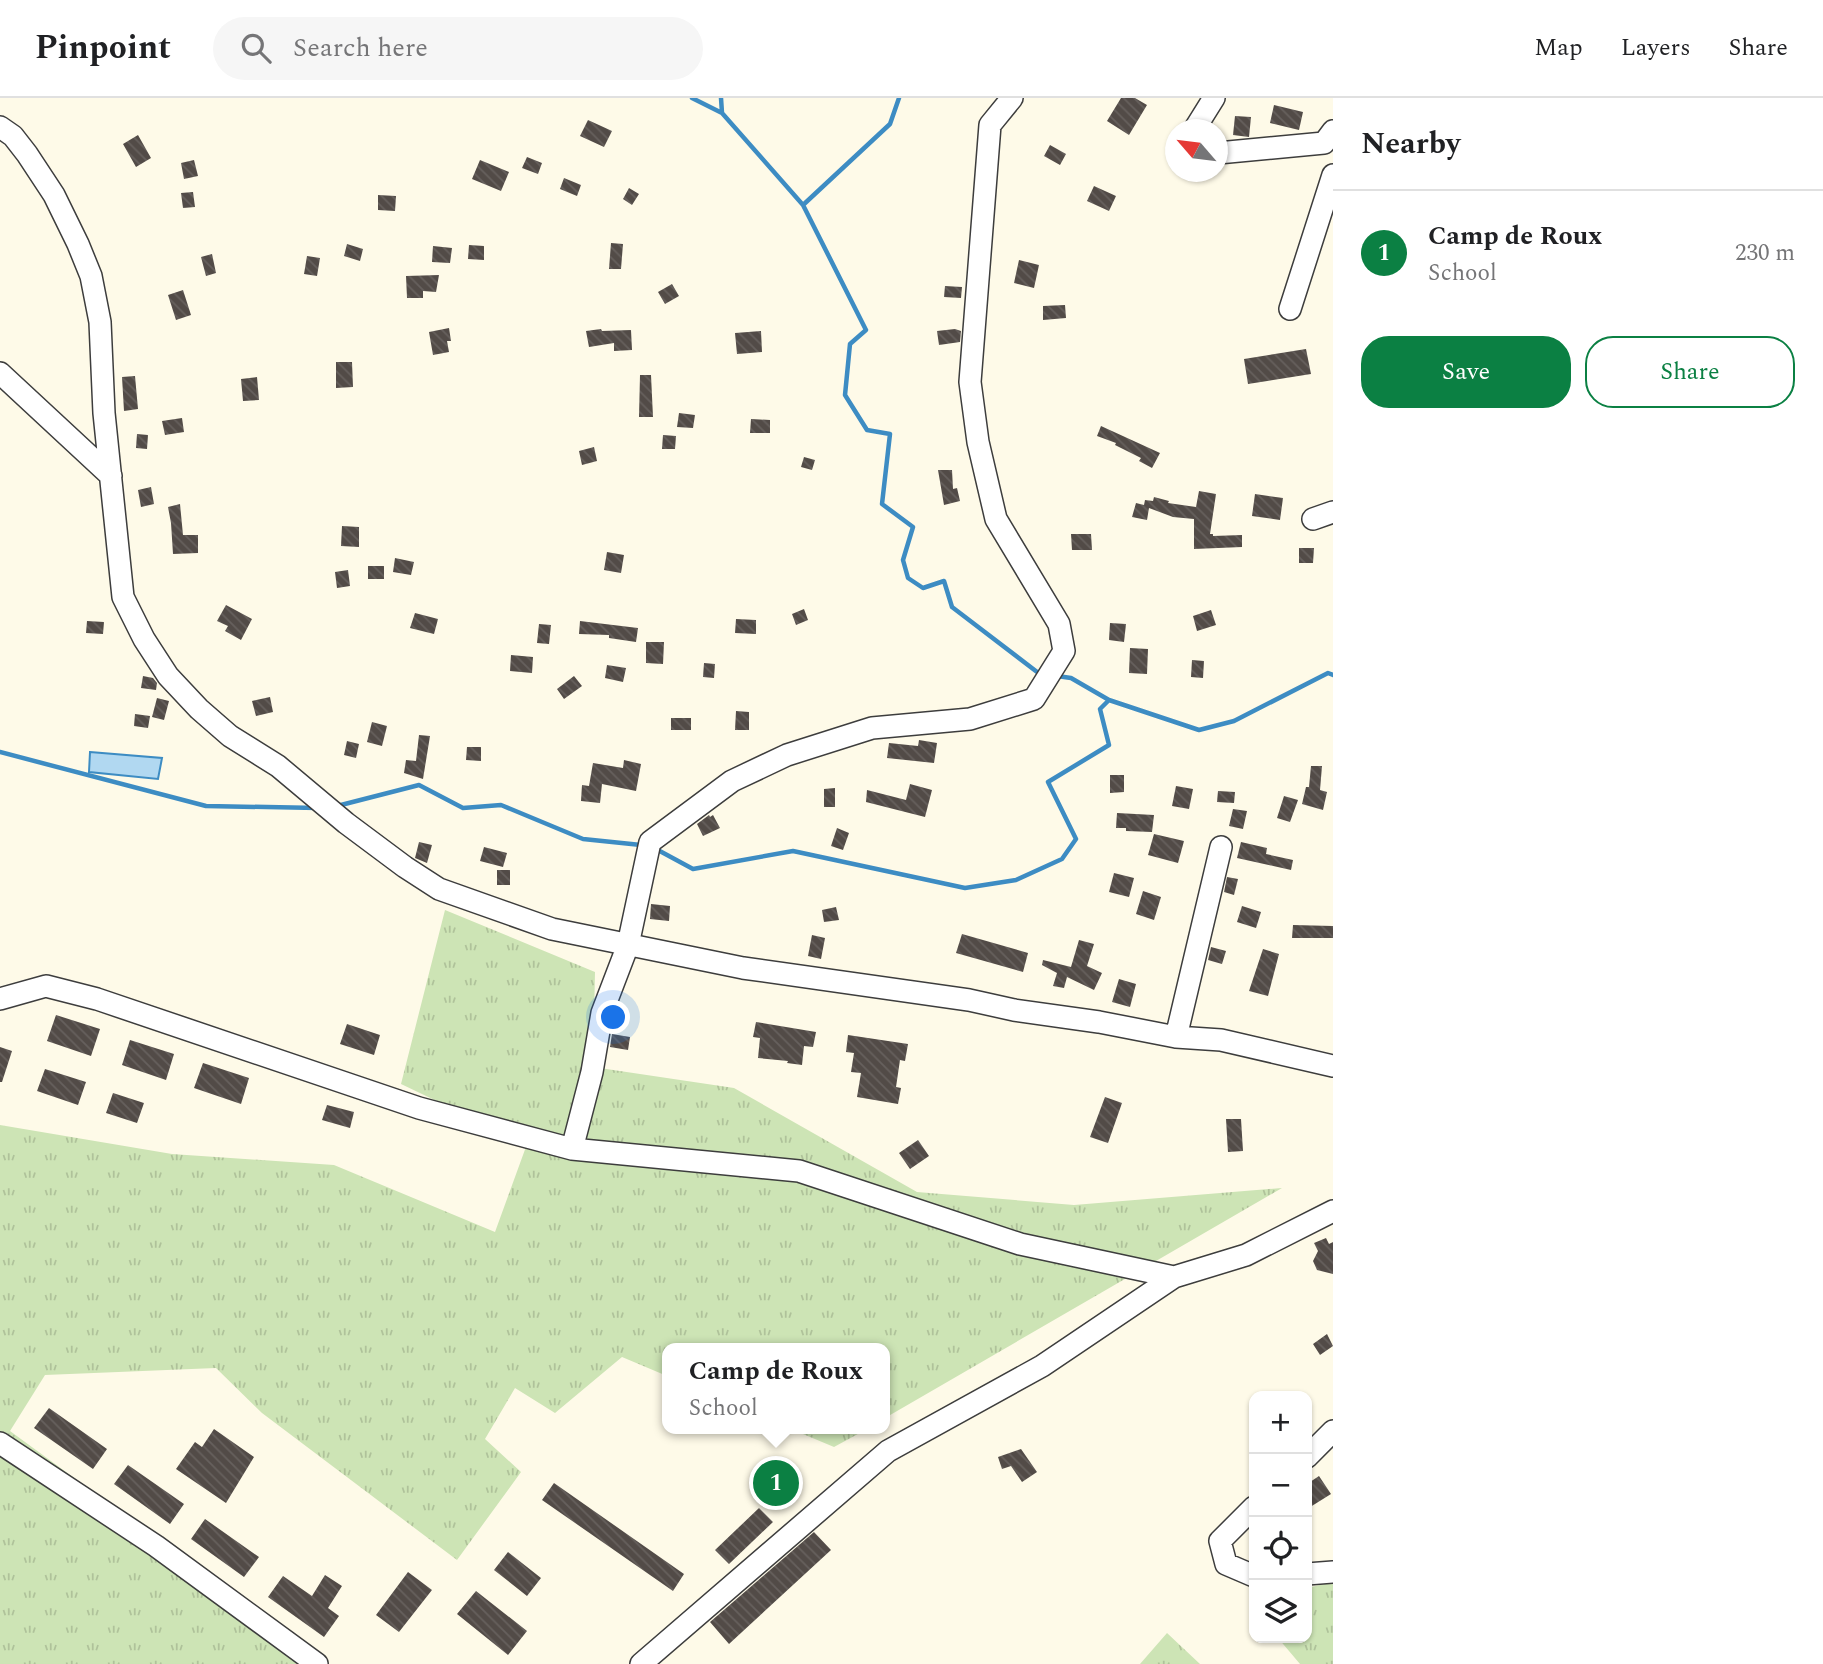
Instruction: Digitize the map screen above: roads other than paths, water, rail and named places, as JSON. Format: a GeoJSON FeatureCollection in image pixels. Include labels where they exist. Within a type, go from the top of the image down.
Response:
{"type":"FeatureCollection","features":[{"type":"Feature","properties":{"kind":"street"},"geometry":{"type":"LineString","coordinates":[[572,1149],[592,1072],[602,1013],[628,945],[650,842],[732,781],[787,755],[872,728],[970,719],[1034,699],[1063,651],[1059,624],[996,520],[978,442],[970,382],[990,125],[1012,98]]}},
{"type":"Feature","properties":{"kind":"street"},"geometry":{"type":"LineString","coordinates":[[1201,119],[1214,98]]}},
{"type":"Feature","properties":{"kind":"street"},"geometry":{"type":"LineString","coordinates":[[0,127],[13,136],[27,153],[54,195],[91,276],[100,322],[104,413],[122,597],[144,639],[168,676],[199,709],[230,736],[278,766],[395,860],[439,890],[552,929],[743,968],[969,1000],[1176,1037],[1222,1040],[1333,1066]]}},
{"type":"Feature","properties":{"kind":"street"},"geometry":{"type":"LineString","coordinates":[[1228,152],[1324,143],[1333,131]]}},
{"type":"Feature","properties":{"kind":"street"},"geometry":{"type":"LineString","coordinates":[[1290,309],[1333,177]]}},
{"type":"Feature","properties":{"kind":"street"},"geometry":{"type":"LineString","coordinates":[[0,373],[111,476]]}},
{"type":"Feature","properties":{"kind":"street"},"geometry":{"type":"LineString","coordinates":[[1176,1037],[1222,847]]}},
{"type":"Feature","properties":{"kind":"street"},"geometry":{"type":"LineString","coordinates":[[0,999],[46,986],[419,1108],[572,1149],[799,1171],[1020,1244],[1174,1277]]}},
{"type":"Feature","properties":{"kind":"street"},"geometry":{"type":"LineString","coordinates":[[641,1664],[888,1451],[1042,1366],[1174,1277],[1246,1255],[1333,1211]]}},
{"type":"Feature","properties":{"kind":"street"},"geometry":{"type":"LineString","coordinates":[[1310,1454],[1333,1432]]}},
{"type":"Feature","properties":{"kind":"street"},"geometry":{"type":"LineString","coordinates":[[0,1443],[156,1546],[317,1664]]}},
{"type":"Feature","properties":{"kind":"street"},"geometry":{"type":"LineString","coordinates":[[1249,1512],[1220,1541],[1226,1564],[1249,1574]]}},
{"type":"Feature","properties":{"kind":"street"},"geometry":{"type":"LineString","coordinates":[[1312,1574],[1333,1572]]}},
{"type":"Feature","properties":{"kind":"water"},"geometry":{"type":"Polygon","coordinates":[[[90,752],[162,758],[158,779],[89,772],[90,752]]]}},
{"type":"Feature","properties":{"kind":"waterway"},"geometry":{"type":"LineString","coordinates":[[692,98],[722,113],[803,205],[866,330],[850,344],[845,395],[867,430],[890,434],[882,504],[913,527],[903,560],[908,578],[923,588],[944,581],[952,607],[1041,675]]}},
{"type":"Feature","properties":{"kind":"waterway"},"geometry":{"type":"LineString","coordinates":[[721,98],[722,113]]}},
{"type":"Feature","properties":{"kind":"waterway"},"geometry":{"type":"LineString","coordinates":[[803,205],[890,124],[899,98]]}},
{"type":"Feature","properties":{"kind":"waterway"},"geometry":{"type":"LineString","coordinates":[[1057,676],[1071,678],[1109,700],[1199,730],[1234,721],[1328,673],[1333,675]]}},
{"type":"Feature","properties":{"kind":"waterway"},"geometry":{"type":"LineString","coordinates":[[656,849],[693,869],[793,851],[965,888],[1016,880],[1062,859],[1076,839],[1048,782],[1109,745],[1100,709],[1109,700]]}},
{"type":"Feature","properties":{"kind":"waterway"},"geometry":{"type":"LineString","coordinates":[[0,752],[206,806],[318,808]]}},
{"type":"Feature","properties":{"kind":"waterway"},"geometry":{"type":"LineString","coordinates":[[337,806],[419,785],[463,808],[501,805],[583,839],[641,845]]}},
{"type":"Feature","properties":{"kind":"place","name":"Camp de Roux"},"geometry":{"type":"Point","coordinates":[776,1483]}}]}
